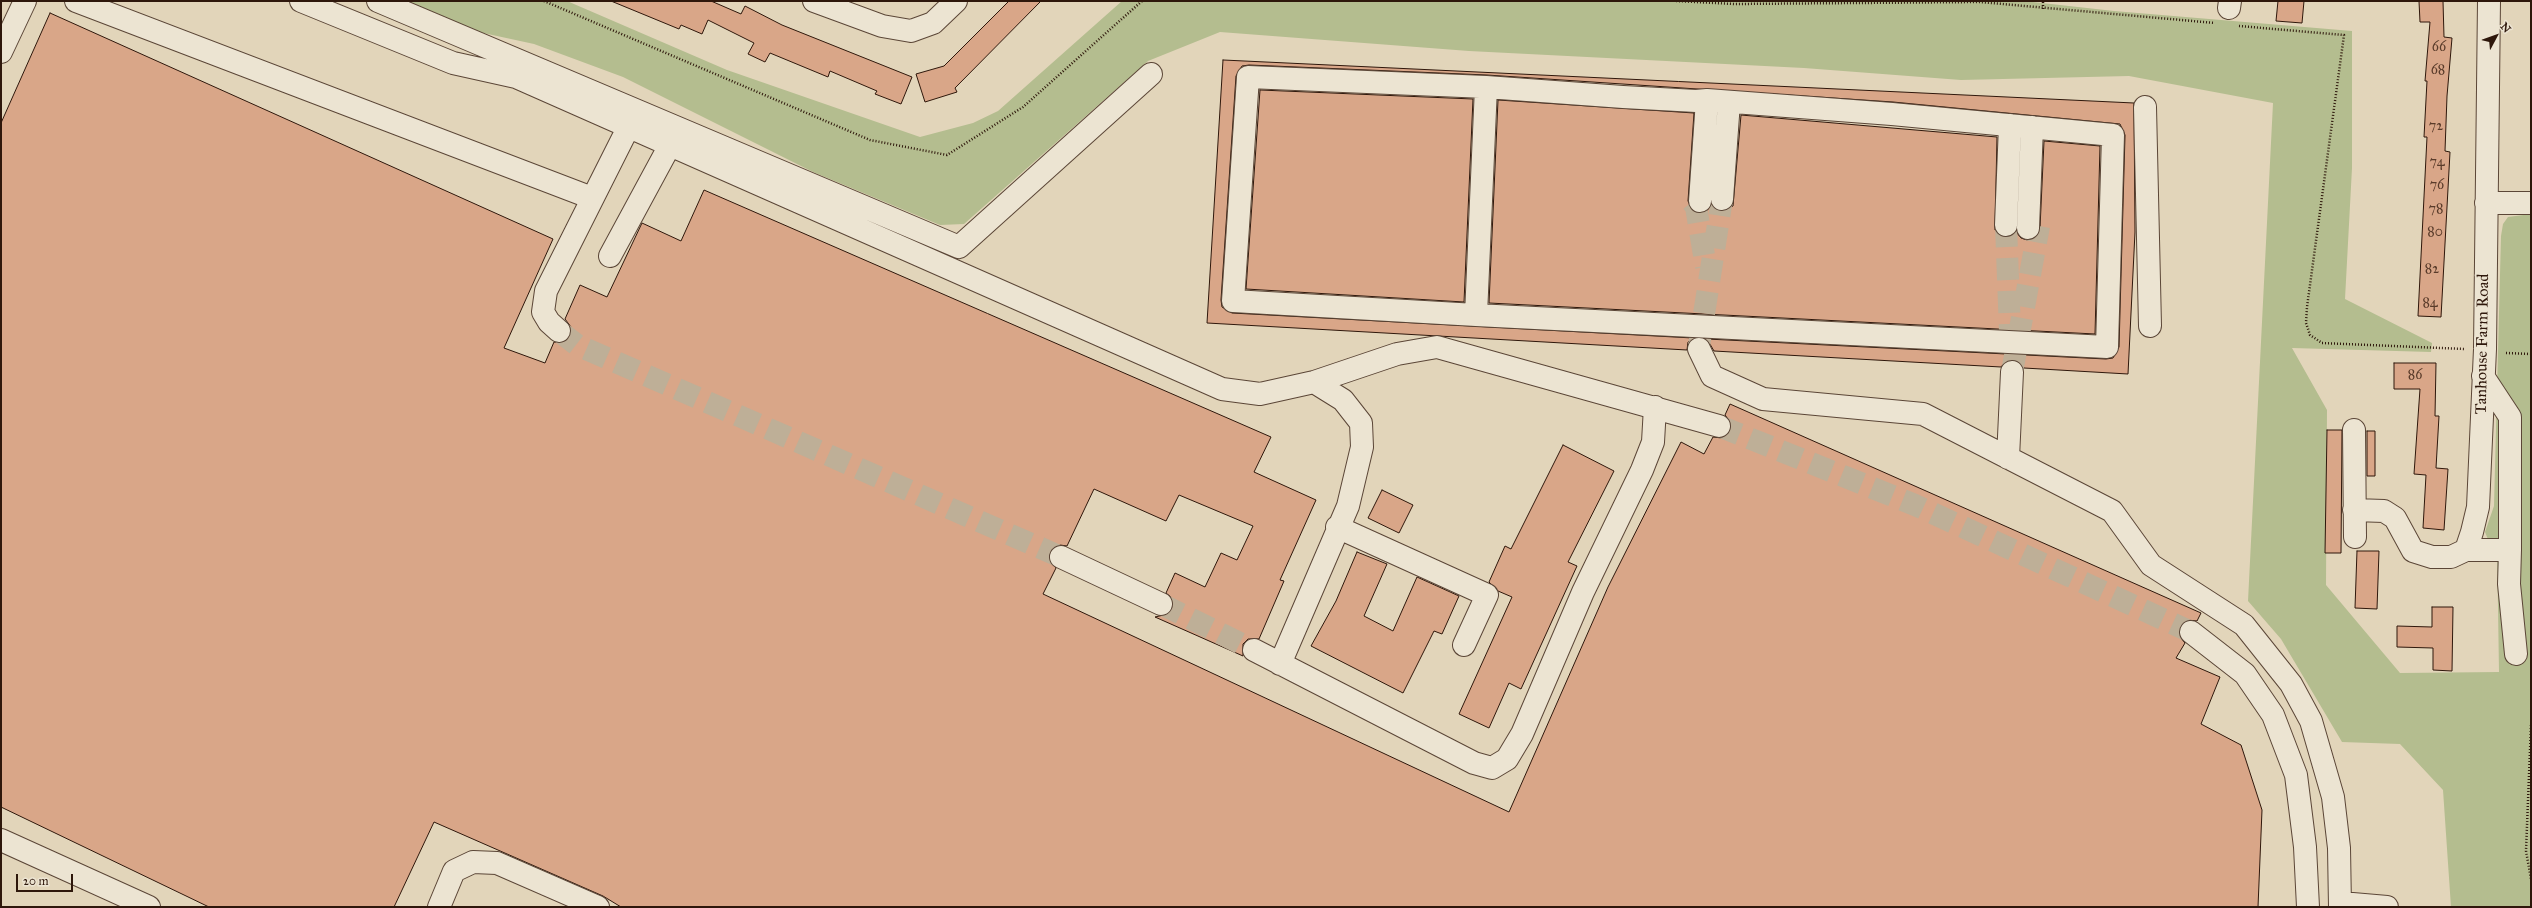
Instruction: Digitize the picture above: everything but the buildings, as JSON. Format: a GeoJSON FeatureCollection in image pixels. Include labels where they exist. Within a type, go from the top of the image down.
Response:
{"type":"FeatureCollection","features":[{"type":"Feature","properties":{"kind":"street"},"geometry":{"type":"LineString","coordinates":[[1,52],[25,1]]}},
{"type":"Feature","properties":{"kind":"street"},"geometry":{"type":"LineString","coordinates":[[76,1],[592,198]]}},
{"type":"Feature","properties":{"kind":"street"},"geometry":{"type":"LineString","coordinates":[[301,1],[453,64],[516,76],[1222,389],[1260,394],[1314,382],[1397,354],[1437,347],[1620,400],[1655,406],[1719,426]]}},
{"type":"Feature","properties":{"kind":"street"},"geometry":{"type":"LineString","coordinates":[[378,1],[959,246],[1151,74]]}},
{"type":"Feature","properties":{"kind":"street"},"geometry":{"type":"LineString","coordinates":[[814,1],[882,26],[912,31],[933,23],[956,1]]}},
{"type":"Feature","properties":{"kind":"street","name":"Tanhouse Farm Road"},"geometry":{"type":"LineString","coordinates":[[2466,550],[2478,507],[2485,349],[2489,1]]}},
{"type":"Feature","properties":{"kind":"street"},"geometry":{"type":"LineString","coordinates":[[1248,77],[1486,87],[1712,101],[1892,114],[2113,135],[2107,347],[1476,315],[1234,301],[1248,77]]}},
{"type":"Feature","properties":{"kind":"street"},"geometry":{"type":"LineString","coordinates":[[1476,315],[1486,87]]}},
{"type":"Feature","properties":{"kind":"street"},"geometry":{"type":"LineString","coordinates":[[1712,101],[1707,201],[1712,101]]}},
{"type":"Feature","properties":{"kind":"street"},"geometry":{"type":"LineString","coordinates":[[2146,107],[2150,326]]}},
{"type":"Feature","properties":{"kind":"street"},"geometry":{"type":"LineString","coordinates":[[559,331],[549,322],[543,312],[546,291],[629,126]]}},
{"type":"Feature","properties":{"kind":"street"},"geometry":{"type":"LineString","coordinates":[[2027,127],[2022,226],[2027,127]]}},
{"type":"Feature","properties":{"kind":"street"},"geometry":{"type":"LineString","coordinates":[[610,256],[670,145]]}},
{"type":"Feature","properties":{"kind":"street"},"geometry":{"type":"LineString","coordinates":[[2486,203],[2531,203]]}},
{"type":"Feature","properties":{"kind":"street"},"geometry":{"type":"LineString","coordinates":[[1699,349],[1712,376],[1763,399],[1923,414],[2112,511],[2151,565],[2244,625],[2268,652],[2291,684],[2312,721],[2325,762],[2333,797],[2339,848],[2341,905],[2387,907]]}},
{"type":"Feature","properties":{"kind":"street"},"geometry":{"type":"LineString","coordinates":[[2008,458],[2012,372]]}},
{"type":"Feature","properties":{"kind":"street"},"geometry":{"type":"LineString","coordinates":[[2483,376],[2510,417],[2509,584],[2516,654]]}},
{"type":"Feature","properties":{"kind":"street"},"geometry":{"type":"LineString","coordinates":[[1280,664],[1337,527],[1348,506],[1362,447],[1361,423],[1343,400],[1314,382]]}},
{"type":"Feature","properties":{"kind":"street"},"geometry":{"type":"LineString","coordinates":[[1254,650],[1474,763],[1492,768],[1507,759],[1522,734],[1583,592],[1642,470],[1653,442],[1655,406]]}},
{"type":"Feature","properties":{"kind":"street"},"geometry":{"type":"LineString","coordinates":[[2354,430],[2354,537]]}},
{"type":"Feature","properties":{"kind":"street"},"geometry":{"type":"LineString","coordinates":[[2354,510],[2384,511],[2395,518],[2414,551],[2432,557],[2451,557],[2466,550],[2510,550]]}},
{"type":"Feature","properties":{"kind":"street"},"geometry":{"type":"LineString","coordinates":[[1337,527],[1487,595],[1464,645]]}},
{"type":"Feature","properties":{"kind":"street"},"geometry":{"type":"LineString","coordinates":[[1061,557],[1161,604]]}},
{"type":"Feature","properties":{"kind":"street"},"geometry":{"type":"LineString","coordinates":[[2191,632],[2245,674],[2273,715],[2296,775],[2305,847],[2308,907]]}},
{"type":"Feature","properties":{"kind":"street"},"geometry":{"type":"LineString","coordinates":[[1,840],[149,907]]}},
{"type":"Feature","properties":{"kind":"street"},"geometry":{"type":"LineString","coordinates":[[439,907],[454,871],[473,862],[497,863],[598,907]]}},
{"type":"Feature","properties":{"kind":"path"},"geometry":{"type":"LineString","coordinates":[[544,1],[870,140],[947,154],[1023,107],[1142,1]]}},
{"type":"Feature","properties":{"kind":"path"},"geometry":{"type":"LineString","coordinates":[[1676,1],[1734,3],[1980,2],[2043,9],[2161,17],[2229,15],[2344,35],[2307,307],[2306,323],[2310,335],[2322,343],[2485,349],[2531,354]]}},
{"type":"Feature","properties":{"kind":"path"},"geometry":{"type":"LineString","coordinates":[[2043,1],[2043,9]]}},
{"type":"Feature","properties":{"kind":"path"},"geometry":{"type":"LineString","coordinates":[[2531,725],[2531,781],[2526,851],[2531,879]]}},
{"type":"Feature","properties":{"kind":"green space"},"geometry":{"type":"Polygon","coordinates":[[[407,1],[567,1],[727,70],[920,137],[973,123],[998,111],[1122,1],[2024,1],[2114,11],[2352,31],[2352,168],[2345,299],[2432,343],[2431,352],[2292,348],[2327,410],[2326,585],[2400,673],[2499,672],[2497,543],[2489,542],[2485,532],[2494,506],[2501,236],[2503,224],[2508,217],[2531,214],[2531,907],[2451,907],[2443,790],[2400,744],[2342,742],[2281,639],[2248,601],[2273,103],[2129,76],[1961,80],[1804,68],[1469,51],[1220,32],[1148,61],[964,224],[940,225],[813,172],[623,77],[534,44],[474,31],[407,1]]]}},
{"type":"Feature","properties":{"kind":"tunnel"},"geometry":{"type":"LineString","coordinates":[[1699,346],[1722,199]]}},
{"type":"Feature","properties":{"kind":"tunnel"},"geometry":{"type":"LineString","coordinates":[[1692,202],[1696,207],[1706,267]]}},
{"type":"Feature","properties":{"kind":"tunnel"},"geometry":{"type":"LineString","coordinates":[[2006,225],[2010,331]]}},
{"type":"Feature","properties":{"kind":"tunnel"},"geometry":{"type":"LineString","coordinates":[[2012,372],[2039,226]]}},
{"type":"Feature","properties":{"kind":"tunnel"},"geometry":{"type":"LineString","coordinates":[[559,331],[577,345],[1061,557]]}},
{"type":"Feature","properties":{"kind":"tunnel"},"geometry":{"type":"LineString","coordinates":[[1719,426],[1915,505],[2191,632]]}},
{"type":"Feature","properties":{"kind":"tunnel"},"geometry":{"type":"LineString","coordinates":[[1161,604],[1254,650]]}}]}
